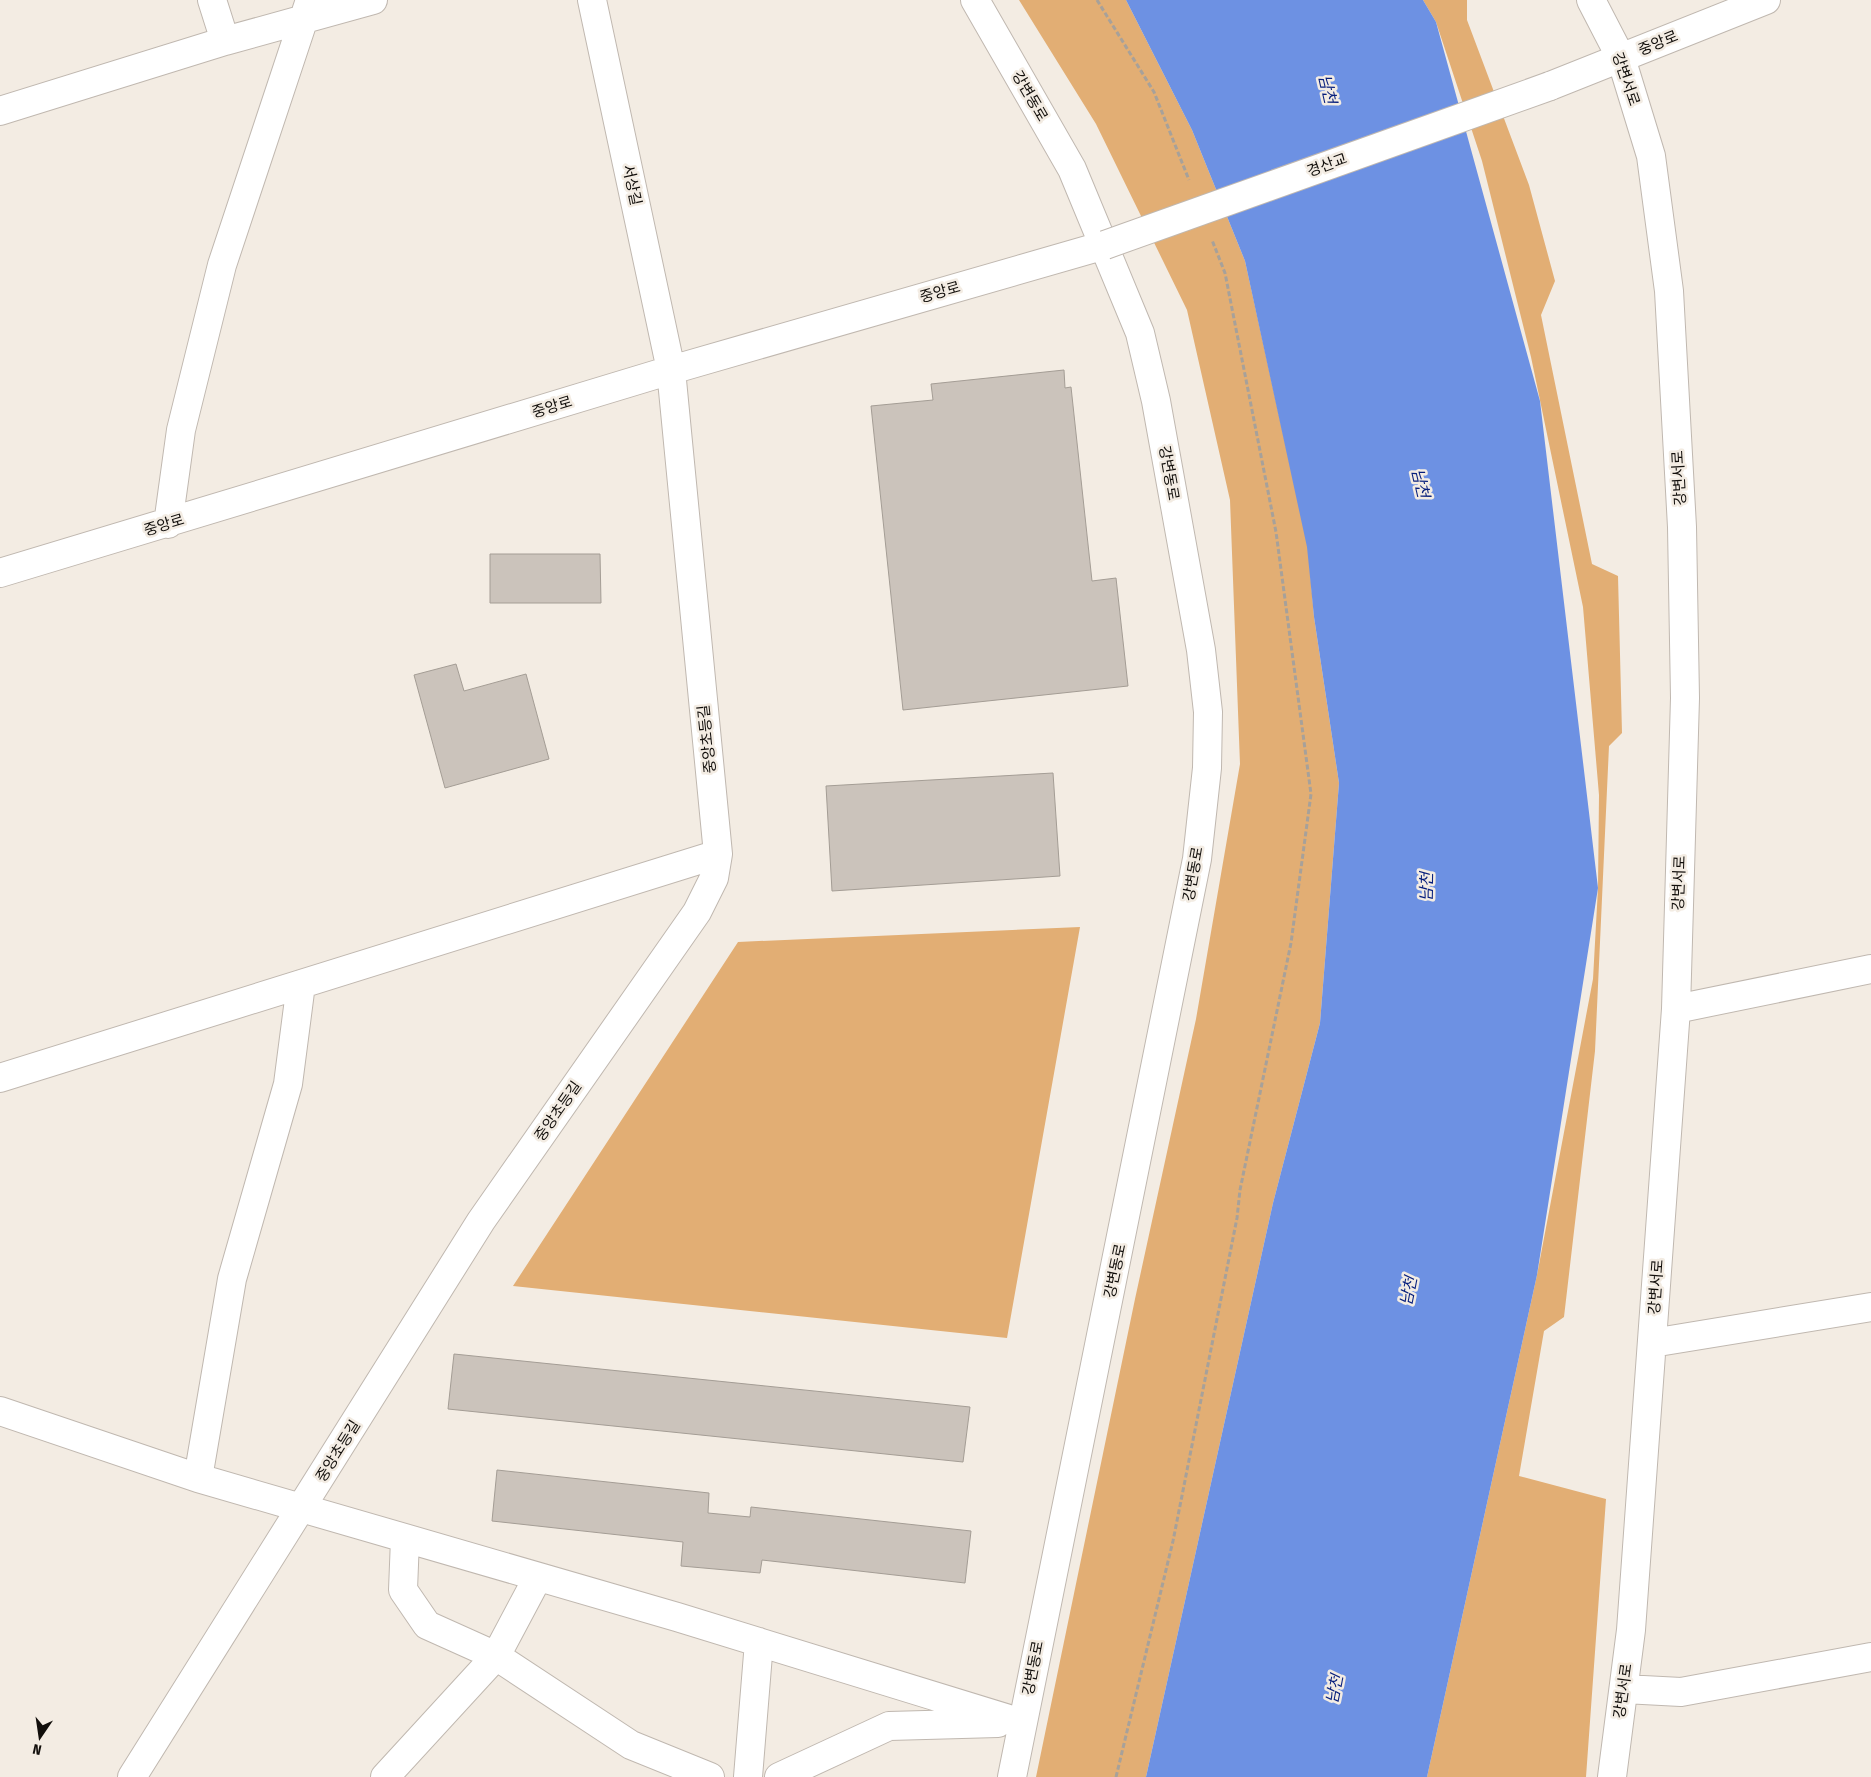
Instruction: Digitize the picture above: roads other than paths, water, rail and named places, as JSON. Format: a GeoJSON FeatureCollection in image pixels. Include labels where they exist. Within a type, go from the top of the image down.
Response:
{"type":"FeatureCollection","features":[{"type":"Feature","properties":{"kind":"street"},"geometry":{"type":"LineString","coordinates":[[212,0],[225,42]]}},
{"type":"Feature","properties":{"kind":"street"},"geometry":{"type":"LineString","coordinates":[[0,111],[225,42],[308,9],[373,0]]}},
{"type":"Feature","properties":{"kind":"street","name":"서상길"},"geometry":{"type":"LineString","coordinates":[[592,0],[671,370]]}},
{"type":"Feature","properties":{"kind":"street","name":"강변동로"},"geometry":{"type":"LineString","coordinates":[[975,0],[1072,169],[1140,333],[1156,401],[1201,650],[1208,712],[1207,768],[1197,859],[1012,1777]]}},
{"type":"Feature","properties":{"kind":"street","name":"강변서로"},"geometry":{"type":"LineString","coordinates":[[1591,0],[1620,58],[1651,156],[1670,301],[1682,527],[1685,698],[1676,1009],[1631,1630],[1612,1777]]}},
{"type":"Feature","properties":{"kind":"street","name":"중앙로"},"geometry":{"type":"LineString","coordinates":[[1550,86],[1766,0]]}},
{"type":"Feature","properties":{"kind":"street"},"geometry":{"type":"LineString","coordinates":[[168,524],[182,430],[222,265],[308,9]]}},
{"type":"Feature","properties":{"kind":"street","name":"경산교"},"geometry":{"type":"LineString","coordinates":[[1105,245],[1550,86]]}},
{"type":"Feature","properties":{"kind":"street","name":"중앙로"},"geometry":{"type":"LineString","coordinates":[[0,573],[168,524],[671,370],[1105,245]]}},
{"type":"Feature","properties":{"kind":"street","name":"중앙초등길"},"geometry":{"type":"LineString","coordinates":[[132,1777],[302,1509],[481,1221],[697,912],[714,878],[718,854],[671,370]]}},
{"type":"Feature","properties":{"kind":"street"},"geometry":{"type":"LineString","coordinates":[[0,1078],[718,854]]}},
{"type":"Feature","properties":{"kind":"street"},"geometry":{"type":"LineString","coordinates":[[1676,1009],[1871,969]]}},
{"type":"Feature","properties":{"kind":"street"},"geometry":{"type":"LineString","coordinates":[[198,1478],[232,1279],[288,1084],[301,984]]}},
{"type":"Feature","properties":{"kind":"street"},"geometry":{"type":"LineString","coordinates":[[1652,1343],[1871,1307]]}},
{"type":"Feature","properties":{"kind":"street"},"geometry":{"type":"LineString","coordinates":[[0,1411],[198,1478],[759,1642],[1022,1723]]}},
{"type":"Feature","properties":{"kind":"street"},"geometry":{"type":"LineString","coordinates":[[405,1539],[403,1590],[427,1624],[496,1656],[631,1745],[710,1777]]}},
{"type":"Feature","properties":{"kind":"street"},"geometry":{"type":"LineString","coordinates":[[386,1777],[496,1656],[538,1577]]}},
{"type":"Feature","properties":{"kind":"street"},"geometry":{"type":"LineString","coordinates":[[748,1777],[759,1642]]}},
{"type":"Feature","properties":{"kind":"street"},"geometry":{"type":"LineString","coordinates":[[1624,1689],[1681,1692],[1871,1657]]}},
{"type":"Feature","properties":{"kind":"street"},"geometry":{"type":"LineString","coordinates":[[779,1777],[889,1726],[1022,1723]]}},
{"type":"Feature","properties":{"kind":"water","name":"남천"},"geometry":{"type":"Polygon","coordinates":[[[1126,0],[1423,0],[1436,22],[1540,401],[1598,888],[1537,1275],[1427,1777],[1146,1777],[1273,1203],[1320,1023],[1339,783],[1314,617],[1307,547],[1245,261],[1192,130],[1126,0]]]}}]}
